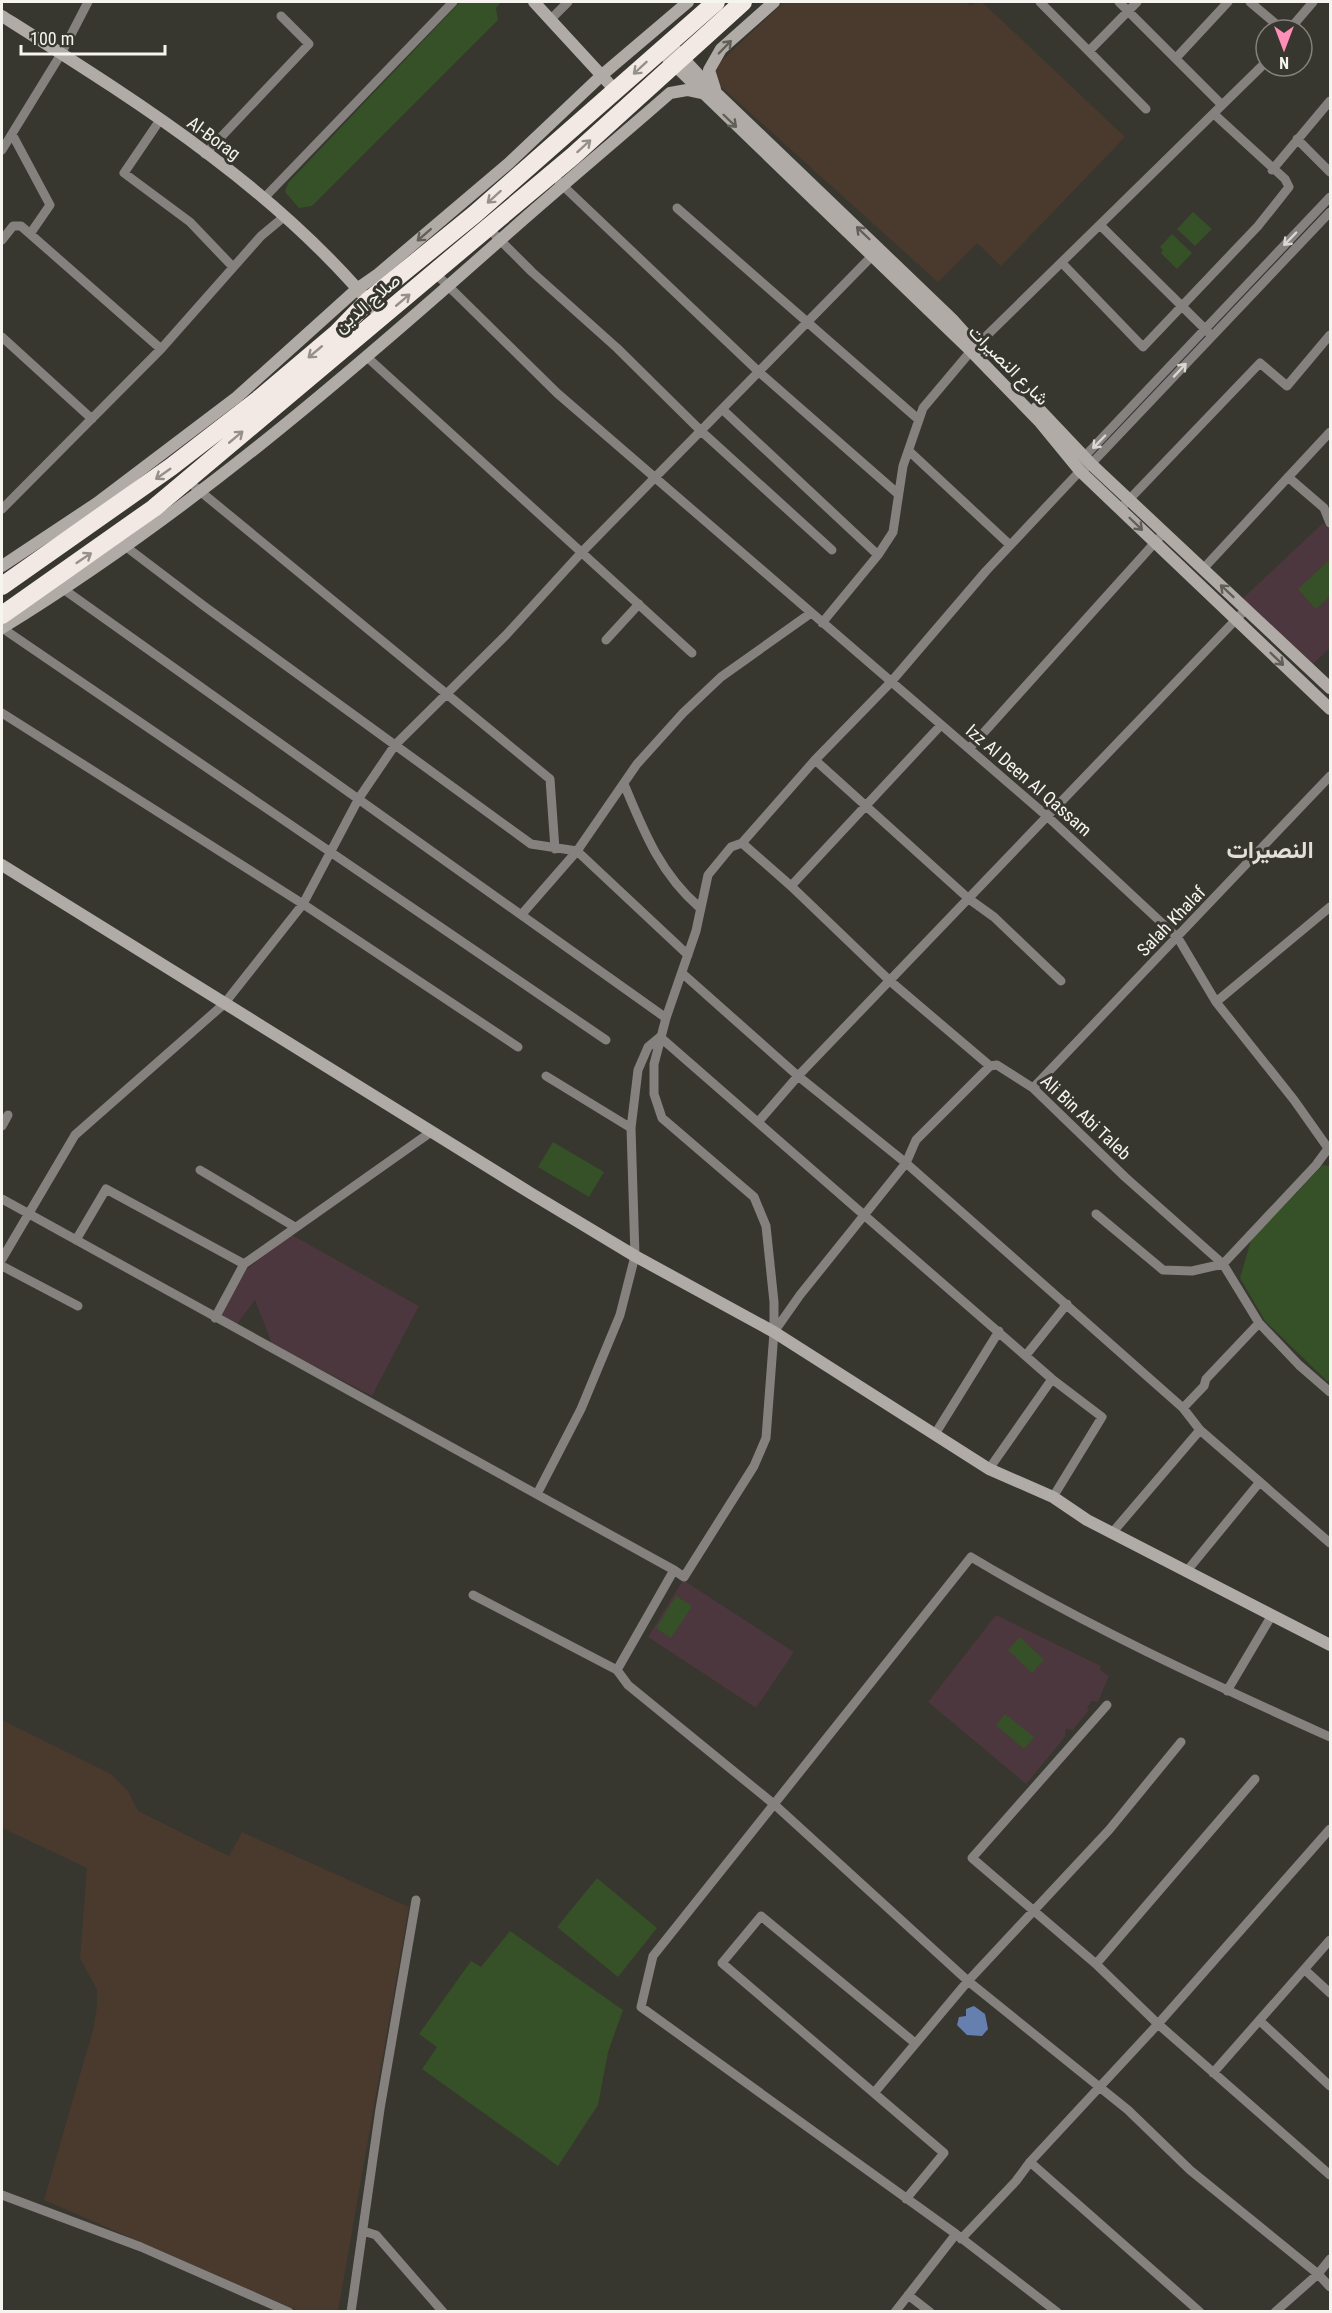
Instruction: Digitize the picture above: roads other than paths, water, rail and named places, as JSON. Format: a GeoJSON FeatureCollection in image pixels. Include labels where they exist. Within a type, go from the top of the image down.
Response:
{"type":"FeatureCollection","features":[{"type":"Feature","properties":{"kind":"highway","name":"صلاح الدين"},"geometry":{"type":"LineString","coordinates":[[2,586],[217,433],[336,334],[363,295],[429,253],[716,2]]}},
{"type":"Feature","properties":{"kind":"highway","name":"صلاح الدين"},"geometry":{"type":"LineString","coordinates":[[2,615],[58,585],[120,542],[186,480],[435,273],[494,234],[557,180],[678,61],[743,2]]}},
{"type":"Feature","properties":{"kind":"main road"},"geometry":{"type":"LineString","coordinates":[[534,2],[615,90]]}},
{"type":"Feature","properties":{"kind":"main road"},"geometry":{"type":"LineString","coordinates":[[2,566],[97,503],[237,397],[363,295],[602,75],[688,2]]}},
{"type":"Feature","properties":{"kind":"main road"},"geometry":{"type":"LineString","coordinates":[[720,97],[710,79],[711,64],[721,49],[774,2]]}},
{"type":"Feature","properties":{"kind":"main road","name":"Al-Borag"},"geometry":{"type":"LineString","coordinates":[[2,16],[160,120],[265,197],[363,295],[382,318]]}},
{"type":"Feature","properties":{"kind":"main road","name":"شارع النصيرات"},"geometry":{"type":"LineString","coordinates":[[663,46],[720,97],[952,319],[974,348],[1080,471],[1330,709]]}},
{"type":"Feature","properties":{"kind":"main road","name":"شارع النصيرات"},"geometry":{"type":"LineString","coordinates":[[678,61],[701,93],[872,256],[974,348],[1088,460],[1330,688]]}},
{"type":"Feature","properties":{"kind":"main road"},"geometry":{"type":"LineString","coordinates":[[557,180],[670,93],[687,90],[701,93]]}},
{"type":"Feature","properties":{"kind":"main road"},"geometry":{"type":"LineString","coordinates":[[120,542],[201,492],[279,432],[449,287],[494,234]]}},
{"type":"Feature","properties":{"kind":"main road"},"geometry":{"type":"LineString","coordinates":[[2,628],[58,585]]}},
{"type":"Feature","properties":{"kind":"main road"},"geometry":{"type":"LineString","coordinates":[[2,865],[431,1132],[635,1256],[774,1332],[989,1468],[1053,1497],[1112,1533],[1330,1645]]}},
{"type":"Feature","properties":{"kind":"street"},"geometry":{"type":"LineString","coordinates":[[2,150],[61,54],[88,2]]}},
{"type":"Feature","properties":{"kind":"street"},"geometry":{"type":"LineString","coordinates":[[265,197],[453,2]]}},
{"type":"Feature","properties":{"kind":"street"},"geometry":{"type":"LineString","coordinates":[[551,19],[568,2]]}},
{"type":"Feature","properties":{"kind":"street"},"geometry":{"type":"LineString","coordinates":[[1040,2],[1146,109]]}},
{"type":"Feature","properties":{"kind":"street"},"geometry":{"type":"LineString","coordinates":[[1119,2],[1222,105]]}},
{"type":"Feature","properties":{"kind":"street"},"geometry":{"type":"LineString","coordinates":[[1089,51],[1137,2]]}},
{"type":"Feature","properties":{"kind":"street"},"geometry":{"type":"LineString","coordinates":[[1176,58],[1228,2]]}},
{"type":"Feature","properties":{"kind":"street"},"geometry":{"type":"LineString","coordinates":[[1250,2],[1269,18]]}},
{"type":"Feature","properties":{"kind":"street"},"geometry":{"type":"LineString","coordinates":[[1299,18],[1313,2]]}},
{"type":"Feature","properties":{"kind":"street"},"geometry":{"type":"LineString","coordinates":[[205,154],[309,44],[281,16]]}},
{"type":"Feature","properties":{"kind":"street"},"geometry":{"type":"LineString","coordinates":[[822,623],[878,555],[893,532],[897,493],[918,419],[924,408],[974,348],[1254,74]]}},
{"type":"Feature","properties":{"kind":"street"},"geometry":{"type":"LineString","coordinates":[[1272,170],[1330,101]]}},
{"type":"Feature","properties":{"kind":"street"},"geometry":{"type":"LineString","coordinates":[[1062,263],[1143,347],[1279,203],[1289,187],[1285,179],[1272,170],[1214,114]]}},
{"type":"Feature","properties":{"kind":"street"},"geometry":{"type":"LineString","coordinates":[[160,120],[124,173],[190,222],[233,267]]}},
{"type":"Feature","properties":{"kind":"street"},"geometry":{"type":"LineString","coordinates":[[12,134],[50,205],[30,234]]}},
{"type":"Feature","properties":{"kind":"street"},"geometry":{"type":"LineString","coordinates":[[1297,139],[1330,172]]}},
{"type":"Feature","properties":{"kind":"street"},"geometry":{"type":"LineString","coordinates":[[557,180],[759,372],[897,493]]}},
{"type":"Feature","properties":{"kind":"street"},"geometry":{"type":"LineString","coordinates":[[2,1199],[684,1577],[754,1466],[766,1438],[774,1332],[774,1302],[766,1226],[754,1197],[662,1118],[654,1094],[654,1074],[660,1037],[688,955],[708,875],[732,847],[742,843],[815,760],[891,682],[1010,545],[1080,471],[1204,329],[1330,197]]}},
{"type":"Feature","properties":{"kind":"street"},"geometry":{"type":"LineString","coordinates":[[677,208],[918,419]]}},
{"type":"Feature","properties":{"kind":"street"},"geometry":{"type":"LineString","coordinates":[[1088,460],[1212,336],[1330,212]]}},
{"type":"Feature","properties":{"kind":"street"},"geometry":{"type":"LineString","coordinates":[[2,509],[160,349],[261,236],[285,216]]}},
{"type":"Feature","properties":{"kind":"street"},"geometry":{"type":"LineString","coordinates":[[2,240],[13,225],[21,225],[160,349]]}},
{"type":"Feature","properties":{"kind":"street"},"geometry":{"type":"LineString","coordinates":[[1100,225],[1212,336]]}},
{"type":"Feature","properties":{"kind":"street"},"geometry":{"type":"LineString","coordinates":[[494,234],[701,430],[832,550]]}},
{"type":"Feature","properties":{"kind":"street"},"geometry":{"type":"LineString","coordinates":[[2,1259],[75,1135],[224,1004],[303,904],[329,850],[359,798],[395,745],[506,635],[581,553],[872,256]]}},
{"type":"Feature","properties":{"kind":"street","name":"Izz Al Deen Al Qassam"},"geometry":{"type":"LineString","coordinates":[[435,273],[557,393],[1048,817],[1178,938],[1216,1002],[1330,1149]]}},
{"type":"Feature","properties":{"kind":"street"},"geometry":{"type":"LineString","coordinates":[[1120,508],[1260,363],[1287,386],[1330,335]]}},
{"type":"Feature","properties":{"kind":"street"},"geometry":{"type":"LineString","coordinates":[[2,337],[92,418]]}},
{"type":"Feature","properties":{"kind":"street"},"geometry":{"type":"LineString","coordinates":[[368,358],[692,653]]}},
{"type":"Feature","properties":{"kind":"street"},"geometry":{"type":"LineString","coordinates":[[722,409],[878,555]]}},
{"type":"Feature","properties":{"kind":"street"},"geometry":{"type":"LineString","coordinates":[[1203,569],[1330,434]]}},
{"type":"Feature","properties":{"kind":"street"},"geometry":{"type":"LineString","coordinates":[[909,451],[1010,545]]}},
{"type":"Feature","properties":{"kind":"street"},"geometry":{"type":"LineString","coordinates":[[1288,477],[1324,508],[1330,523]]}},
{"type":"Feature","properties":{"kind":"street"},"geometry":{"type":"LineString","coordinates":[[186,480],[550,779],[555,849]]}},
{"type":"Feature","properties":{"kind":"street"},"geometry":{"type":"LineString","coordinates":[[969,749],[1165,533]]}},
{"type":"Feature","properties":{"kind":"street"},"geometry":{"type":"LineString","coordinates":[[120,542],[204,606],[531,844],[577,851],[688,955]]}},
{"type":"Feature","properties":{"kind":"street"},"geometry":{"type":"LineString","coordinates":[[58,585],[666,1018]]}},
{"type":"Feature","properties":{"kind":"street"},"geometry":{"type":"LineString","coordinates":[[606,640],[639,604]]}},
{"type":"Feature","properties":{"kind":"street"},"geometry":{"type":"LineString","coordinates":[[759,1120],[798,1076],[1246,609]]}},
{"type":"Feature","properties":{"kind":"street"},"geometry":{"type":"LineString","coordinates":[[522,914],[577,851],[662,735],[721,677],[811,612]]}},
{"type":"Feature","properties":{"kind":"street"},"geometry":{"type":"LineString","coordinates":[[2,628],[606,1040]]}},
{"type":"Feature","properties":{"kind":"street"},"geometry":{"type":"LineString","coordinates":[[2,713],[303,904],[518,1047]]}},
{"type":"Feature","properties":{"kind":"street"},"geometry":{"type":"LineString","coordinates":[[791,886],[941,725]]}},
{"type":"Feature","properties":{"kind":"street"},"geometry":{"type":"LineString","coordinates":[[815,760],[969,899],[993,917],[1061,981]]}},
{"type":"Feature","properties":{"kind":"street","name":"Salah Khalaf"},"geometry":{"type":"LineString","coordinates":[[1033,1088],[1330,776]]}},
{"type":"Feature","properties":{"kind":"street"},"geometry":{"type":"LineString","coordinates":[[624,784],[641,826],[676,888],[699,907]]}},
{"type":"Feature","properties":{"kind":"street","name":"Ali Bin Abi Taleb"},"geometry":{"type":"LineString","coordinates":[[742,843],[791,886],[890,981],[990,1066],[998,1065],[1033,1088],[1125,1177],[1223,1264],[1259,1323],[1299,1365],[1330,1392]]}},
{"type":"Feature","properties":{"kind":"street"},"geometry":{"type":"LineString","coordinates":[[1216,1002],[1330,907]]}},
{"type":"Feature","properties":{"kind":"street"},"geometry":{"type":"LineString","coordinates":[[682,973],[798,1076],[906,1163],[1067,1304],[1184,1408],[1200,1430],[1330,1543]]}},
{"type":"Feature","properties":{"kind":"street"},"geometry":{"type":"LineString","coordinates":[[660,1037],[759,1120],[1052,1378],[1102,1418],[1053,1497]]}},
{"type":"Feature","properties":{"kind":"street"},"geometry":{"type":"LineString","coordinates":[[537,1494],[585,1399],[620,1315],[635,1256],[632,1128],[638,1070],[648,1047],[660,1037]]}},
{"type":"Feature","properties":{"kind":"street"},"geometry":{"type":"LineString","coordinates":[[774,1332],[800,1295],[906,1163],[921,1135],[990,1066]]}},
{"type":"Feature","properties":{"kind":"street"},"geometry":{"type":"LineString","coordinates":[[546,1076],[632,1128]]}},
{"type":"Feature","properties":{"kind":"street"},"geometry":{"type":"LineString","coordinates":[[2,1126],[8,1115]]}},
{"type":"Feature","properties":{"kind":"street"},"geometry":{"type":"LineString","coordinates":[[214,1318],[244,1264],[431,1132]]}},
{"type":"Feature","properties":{"kind":"street"},"geometry":{"type":"LineString","coordinates":[[1096,1214],[1163,1270],[1192,1272],[1223,1264],[1330,1149]]}},
{"type":"Feature","properties":{"kind":"street"},"geometry":{"type":"LineString","coordinates":[[200,1170],[295,1227]]}},
{"type":"Feature","properties":{"kind":"street"},"geometry":{"type":"LineString","coordinates":[[76,1240],[106,1189],[244,1264]]}},
{"type":"Feature","properties":{"kind":"street"},"geometry":{"type":"LineString","coordinates":[[2,1266],[78,1306]]}},
{"type":"Feature","properties":{"kind":"street"},"geometry":{"type":"LineString","coordinates":[[1027,1354],[1067,1304]]}},
{"type":"Feature","properties":{"kind":"street"},"geometry":{"type":"LineString","coordinates":[[1184,1408],[1204,1386],[1206,1379],[1259,1323]]}},
{"type":"Feature","properties":{"kind":"street"},"geometry":{"type":"LineString","coordinates":[[934,1434],[999,1330]]}},
{"type":"Feature","properties":{"kind":"street"},"geometry":{"type":"LineString","coordinates":[[989,1468],[1052,1378]]}},
{"type":"Feature","properties":{"kind":"street"},"geometry":{"type":"LineString","coordinates":[[1112,1533],[1200,1430]]}},
{"type":"Feature","properties":{"kind":"street"},"geometry":{"type":"LineString","coordinates":[[1186,1572],[1259,1483]]}},
{"type":"Feature","properties":{"kind":"street"},"geometry":{"type":"LineString","coordinates":[[1057,2312],[959,2237],[641,2007],[653,1956],[971,1557],[1025,1590],[1227,1691],[1330,1737]]}},
{"type":"Feature","properties":{"kind":"street"},"geometry":{"type":"LineString","coordinates":[[617,1670],[674,1570]]}},
{"type":"Feature","properties":{"kind":"street"},"geometry":{"type":"LineString","coordinates":[[473,1595],[617,1670],[628,1685],[670,1722],[776,1804],[968,1980],[1100,2088],[1191,2169],[1318,2274],[1330,2287]]}},
{"type":"Feature","properties":{"kind":"street"},"geometry":{"type":"LineString","coordinates":[[1227,1691],[1272,1615]]}},
{"type":"Feature","properties":{"kind":"street"},"geometry":{"type":"LineString","coordinates":[[1107,1705],[972,1858],[1096,1964],[1158,2024],[1330,2175]]}},
{"type":"Feature","properties":{"kind":"street"},"geometry":{"type":"LineString","coordinates":[[874,2093],[968,1980],[1109,1830],[1181,1742]]}},
{"type":"Feature","properties":{"kind":"street"},"geometry":{"type":"LineString","coordinates":[[1096,1964],[1255,1779]]}},
{"type":"Feature","properties":{"kind":"street"},"geometry":{"type":"LineString","coordinates":[[895,2312],[959,2237],[1016,2181],[1030,2162],[1158,2024],[1330,1829]]}},
{"type":"Feature","properties":{"kind":"street"},"geometry":{"type":"LineString","coordinates":[[351,2312],[380,2109],[416,1900]]}},
{"type":"Feature","properties":{"kind":"street"},"geometry":{"type":"LineString","coordinates":[[906,2199],[944,2153],[722,1963],[761,1916],[915,2043]]}},
{"type":"Feature","properties":{"kind":"street"},"geometry":{"type":"LineString","coordinates":[[1214,2073],[1330,1940]]}},
{"type":"Feature","properties":{"kind":"street"},"geometry":{"type":"LineString","coordinates":[[1305,1970],[1330,1993]]}},
{"type":"Feature","properties":{"kind":"street"},"geometry":{"type":"LineString","coordinates":[[1260,2021],[1330,2086]]}},
{"type":"Feature","properties":{"kind":"street"},"geometry":{"type":"LineString","coordinates":[[1030,2162],[1200,2312]]}},
{"type":"Feature","properties":{"kind":"street"},"geometry":{"type":"LineString","coordinates":[[2,2195],[141,2247],[289,2312]]}},
{"type":"Feature","properties":{"kind":"street"},"geometry":{"type":"LineString","coordinates":[[363,2231],[376,2235],[442,2312]]}},
{"type":"Feature","properties":{"kind":"street"},"geometry":{"type":"LineString","coordinates":[[1275,2312],[1318,2274],[1330,2259]]}},
{"type":"Feature","properties":{"kind":"street"},"geometry":{"type":"LineString","coordinates":[[908,2295],[930,2312]]}},
{"type":"Feature","properties":{"kind":"water"},"geometry":{"type":"Polygon","coordinates":[[[974,2006],[985,2014],[988,2029],[982,2036],[967,2035],[957,2025],[959,2017],[966,2016],[966,2009],[974,2006]]]}},
{"type":"Feature","properties":{"kind":"district","name":"النصيرات"},"geometry":{"type":"Point","coordinates":[1270,850]}}]}
